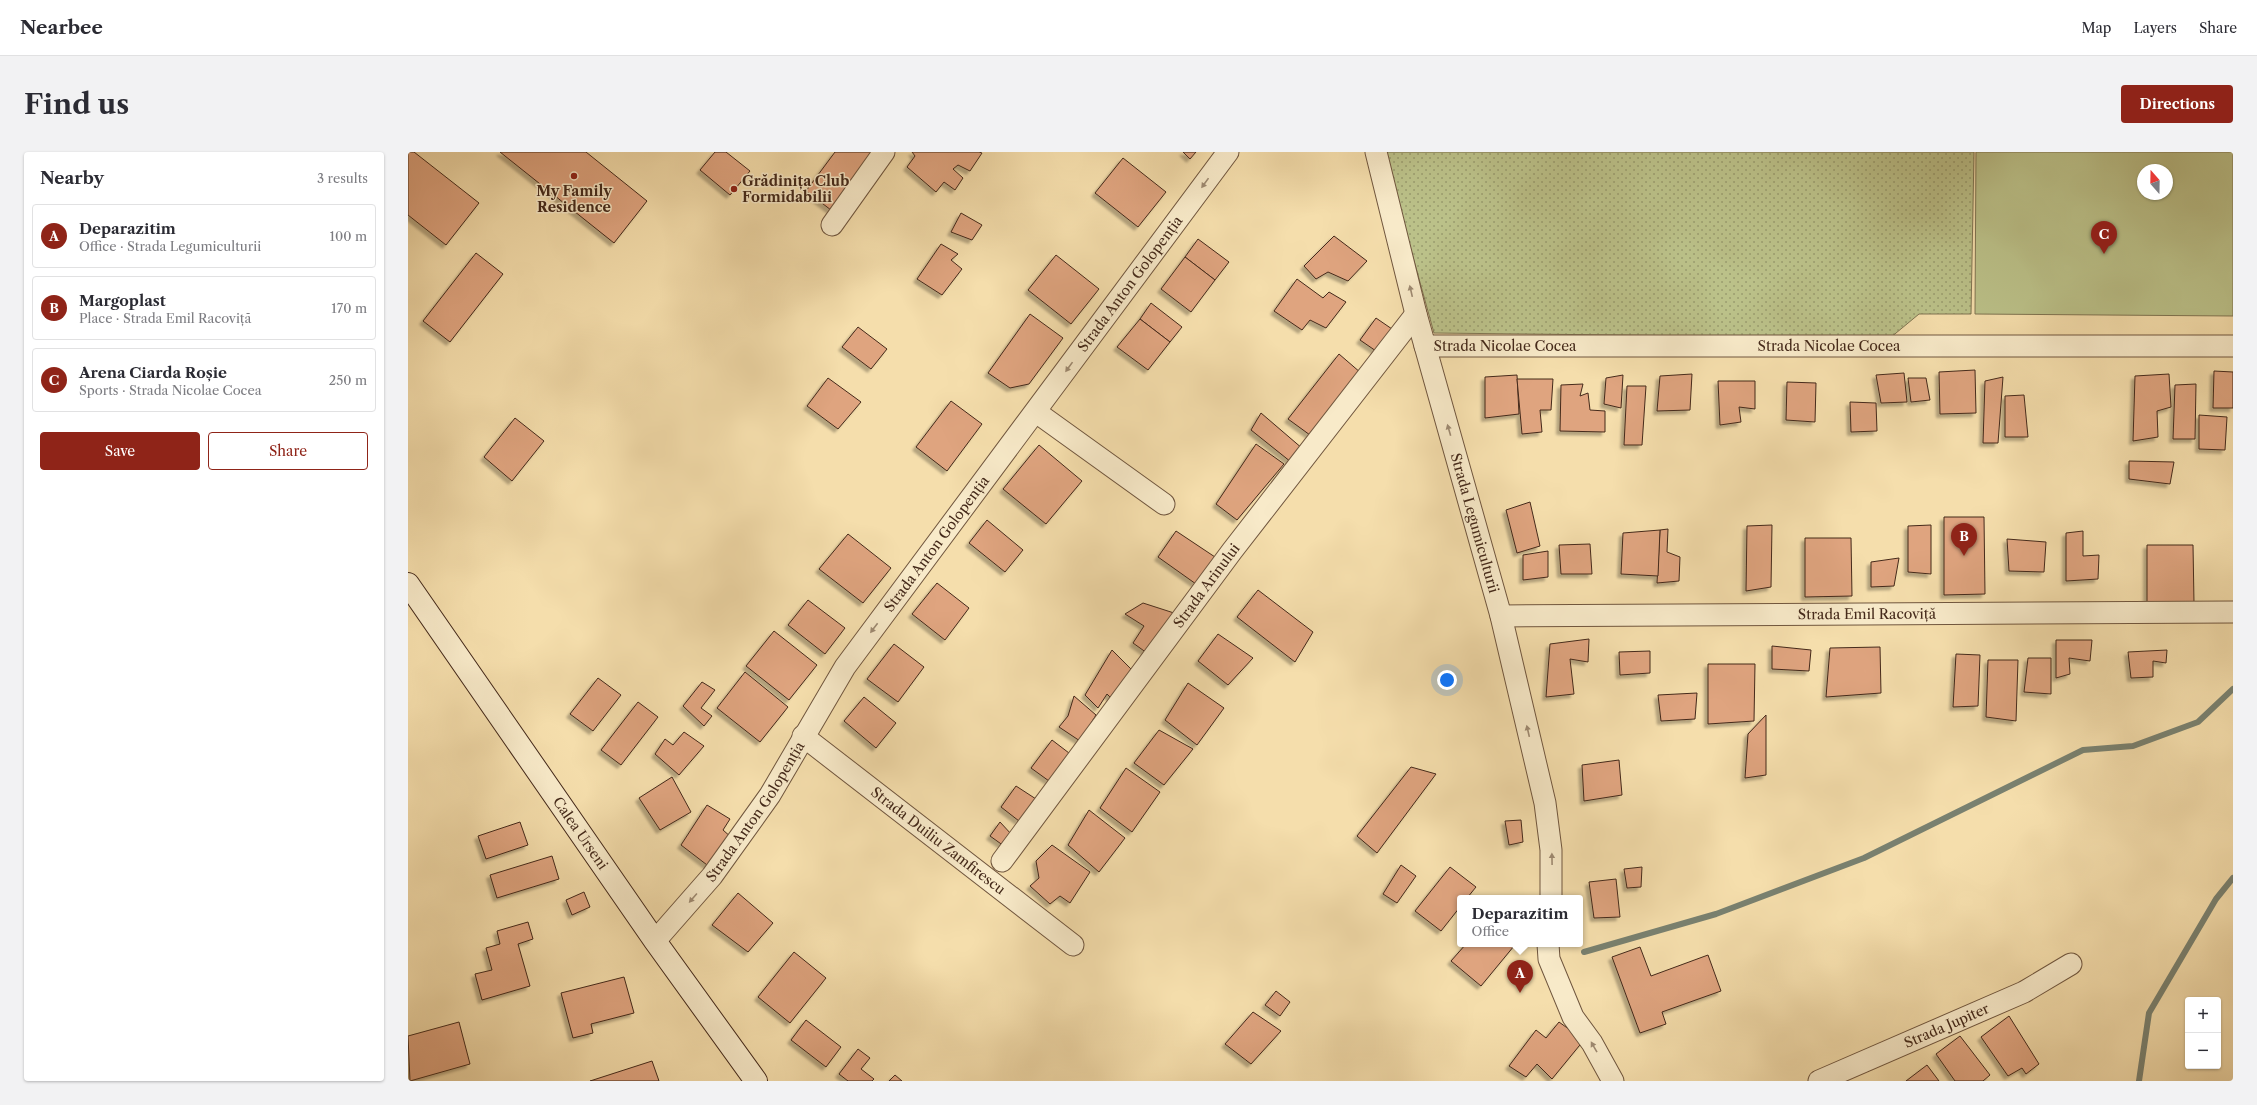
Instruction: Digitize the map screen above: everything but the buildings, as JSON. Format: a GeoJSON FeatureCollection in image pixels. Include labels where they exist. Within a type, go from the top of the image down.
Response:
{"type":"FeatureCollection","features":[{"type":"Feature","properties":{"kind":"street"},"geometry":{"type":"LineString","coordinates":[[832,225],[884,152]]}},
{"type":"Feature","properties":{"kind":"street","name":"Strada Anton Golopenția"},"geometry":{"type":"LineString","coordinates":[[655,941],[721,864],[770,796],[803,736],[845,667],[1228,152]]}},
{"type":"Feature","properties":{"kind":"street","name":"Strada Legumiculturii"},"geometry":{"type":"LineString","coordinates":[[1376,152],[1416,314],[1501,616],[1545,803],[1551,850],[1551,895]]}},
{"type":"Feature","properties":{"kind":"street","name":"Strada Arinului"},"geometry":{"type":"LineString","coordinates":[[1002,862],[1232,551],[1416,314]]}},
{"type":"Feature","properties":{"kind":"street","name":"Strada Nicolae Cocea"},"geometry":{"type":"LineString","coordinates":[[1425,346],[2233,346]]}},
{"type":"Feature","properties":{"kind":"street"},"geometry":{"type":"LineString","coordinates":[[1036,412],[1164,504]]}},
{"type":"Feature","properties":{"kind":"street","name":"Calea Urseni"},"geometry":{"type":"LineString","coordinates":[[408,584],[655,941],[756,1081]]}},
{"type":"Feature","properties":{"kind":"street","name":"Strada Emil Racoviță"},"geometry":{"type":"LineString","coordinates":[[1501,616],[2233,612]]}},
{"type":"Feature","properties":{"kind":"street","name":"Strada Duiliu Zamfirescu"},"geometry":{"type":"LineString","coordinates":[[803,736],[1073,945]]}},
{"type":"Feature","properties":{"kind":"street"},"geometry":{"type":"LineString","coordinates":[[1548,947],[1549,959],[1573,1017],[1592,1043],[1613,1081]]}},
{"type":"Feature","properties":{"kind":"street","name":"Strada Jupiter"},"geometry":{"type":"LineString","coordinates":[[1819,1081],[2024,992],[2071,964]]}},
{"type":"Feature","properties":{"kind":"green space"},"geometry":{"type":"Polygon","coordinates":[[[1384,152],[1974,152],[1971,314],[1919,314],[1890,338],[1434,333],[1384,152]]]}},
{"type":"Feature","properties":{"kind":"green space"},"geometry":{"type":"Polygon","coordinates":[[[1976,152],[2233,152],[2233,316],[1975,314],[1976,152]]]}},
{"type":"Feature","properties":{"kind":"waterway"},"geometry":{"type":"LineString","coordinates":[[1584,952],[1716,914],[1864,858],[2083,750],[2133,746],[2198,722],[2233,689]]}},
{"type":"Feature","properties":{"kind":"waterway"},"geometry":{"type":"LineString","coordinates":[[2139,1081],[2149,1013],[2216,899],[2233,878]]}},
{"type":"Feature","properties":{"kind":"place","name":"My Family Residence"},"geometry":{"type":"Point","coordinates":[574,176]}},
{"type":"Feature","properties":{"kind":"place","name":"Grădinița Club Formidabilii"},"geometry":{"type":"Point","coordinates":[734,189]}},
{"type":"Feature","properties":{"kind":"place","name":"Arena Ciarda Roșie"},"geometry":{"type":"Point","coordinates":[2104,254]}},
{"type":"Feature","properties":{"kind":"place","name":"Margoplast"},"geometry":{"type":"Point","coordinates":[1964,556]}},
{"type":"Feature","properties":{"kind":"place","name":"Deparazitim"},"geometry":{"type":"Point","coordinates":[1520,993]}}]}
